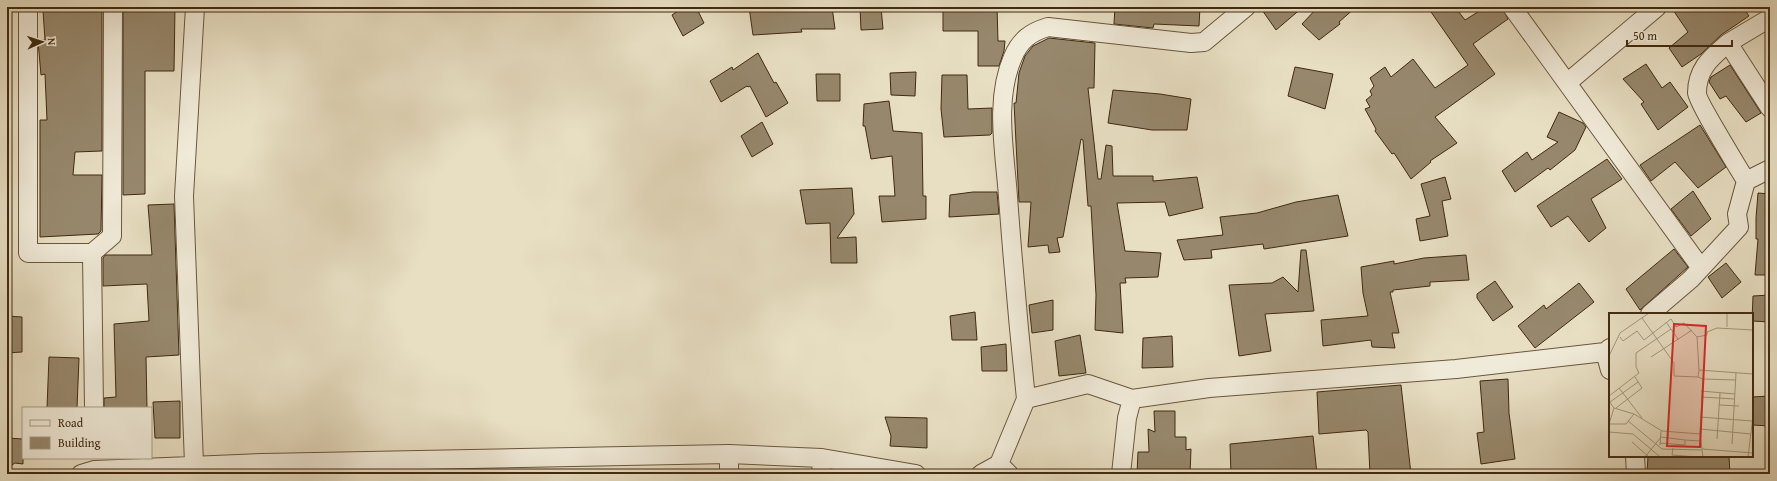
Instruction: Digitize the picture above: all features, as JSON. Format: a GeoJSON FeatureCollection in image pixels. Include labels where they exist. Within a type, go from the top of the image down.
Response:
{"type":"FeatureCollection","features":[{"type":"Feature","properties":{"kind":"street"},"geometry":{"type":"LineString","coordinates":[[28,7],[28,253],[92,253],[112,236],[113,7]]}},
{"type":"Feature","properties":{"kind":"street"},"geometry":{"type":"LineString","coordinates":[[194,464],[184,196],[195,7]]}},
{"type":"Feature","properties":{"kind":"street"},"geometry":{"type":"LineString","coordinates":[[981,474],[1004,469],[1026,400],[1013,266],[1002,116],[1004,90],[1012,57],[1021,41],[1034,31],[1048,27],[1191,43],[1204,42],[1246,7]]}},
{"type":"Feature","properties":{"kind":"street"},"geometry":{"type":"LineString","coordinates":[[1512,7],[1702,268]]}},
{"type":"Feature","properties":{"kind":"street"},"geometry":{"type":"LineString","coordinates":[[1568,83],[1657,7]]}},
{"type":"Feature","properties":{"kind":"street"},"geometry":{"type":"LineString","coordinates":[[1651,313],[1691,279],[1739,227],[1737,214],[1746,181],[1697,94],[1700,78],[1708,60],[1728,42],[1770,18]]}},
{"type":"Feature","properties":{"kind":"street"},"geometry":{"type":"LineString","coordinates":[[1728,42],[1770,108]]}},
{"type":"Feature","properties":{"kind":"street"},"geometry":{"type":"LineString","coordinates":[[1746,181],[1770,169]]}},
{"type":"Feature","properties":{"kind":"street"},"geometry":{"type":"LineString","coordinates":[[92,253],[94,407]]}},
{"type":"Feature","properties":{"kind":"street"},"geometry":{"type":"LineString","coordinates":[[1026,400],[1088,384],[1132,399],[1209,388],[1456,370],[1607,350],[1609,363]]}},
{"type":"Feature","properties":{"kind":"street"},"geometry":{"type":"LineString","coordinates":[[1121,474],[1127,418],[1132,399]]}},
{"type":"Feature","properties":{"kind":"street"},"geometry":{"type":"LineString","coordinates":[[90,467],[194,464],[263,468],[438,467],[729,454],[822,466],[916,474]]}},
{"type":"Feature","properties":{"kind":"street"},"geometry":{"type":"LineString","coordinates":[[729,454],[729,474]]}},
{"type":"Feature","properties":{"kind":"street"},"geometry":{"type":"LineString","coordinates":[[1635,457],[1636,474]]}},
{"type":"Feature","properties":{"kind":"building"},"geometry":{"type":"Polygon","coordinates":[[[123,7],[175,7],[174,71],[145,71],[145,194],[123,195],[123,7]]]}},
{"type":"Feature","properties":{"kind":"building"},"geometry":{"type":"Polygon","coordinates":[[[684,7],[696,7],[704,23],[683,36],[672,15],[684,7]]]}},
{"type":"Feature","properties":{"kind":"building"},"geometry":{"type":"Polygon","coordinates":[[[749,7],[773,7],[773,9],[811,11],[810,7],[832,7],[835,29],[801,29],[802,32],[753,35],[749,7]]]}},
{"type":"Feature","properties":{"kind":"building"},"geometry":{"type":"Polygon","coordinates":[[[860,7],[881,7],[883,29],[861,30],[860,7]]]}},
{"type":"Feature","properties":{"kind":"building"},"geometry":{"type":"Polygon","coordinates":[[[943,7],[997,7],[998,41],[1005,41],[1004,51],[999,66],[978,66],[978,31],[943,31],[943,7]]]}},
{"type":"Feature","properties":{"kind":"building"},"geometry":{"type":"Polygon","coordinates":[[[1115,7],[1143,7],[1174,10],[1174,7],[1200,7],[1199,26],[1154,24],[1153,28],[1114,24],[1115,7]]]}},
{"type":"Feature","properties":{"kind":"building"},"geometry":{"type":"Polygon","coordinates":[[[1260,7],[1303,7],[1276,30],[1260,7]]]}},
{"type":"Feature","properties":{"kind":"building"},"geometry":{"type":"Polygon","coordinates":[[[1318,7],[1356,7],[1339,22],[1340,24],[1319,40],[1302,24],[1318,7]]]}},
{"type":"Feature","properties":{"kind":"building"},"geometry":{"type":"Polygon","coordinates":[[[1438,7],[1455,7],[1465,20],[1486,7],[1502,7],[1508,19],[1473,44],[1495,74],[1435,117],[1457,143],[1430,161],[1431,162],[1411,179],[1394,153],[1392,154],[1375,131],[1376,129],[1365,109],[1370,107],[1366,100],[1372,95],[1370,91],[1374,86],[1370,78],[1385,67],[1391,77],[1413,59],[1435,88],[1468,65],[1431,12],[1438,7]]]}},
{"type":"Feature","properties":{"kind":"building"},"geometry":{"type":"Polygon","coordinates":[[[1671,7],[1743,7],[1749,16],[1721,35],[1701,54],[1682,67],[1669,48],[1688,32],[1671,7]]]}},
{"type":"Feature","properties":{"kind":"building"},"geometry":{"type":"Polygon","coordinates":[[[69,9],[69,11],[102,9],[102,151],[75,152],[73,175],[102,175],[101,231],[98,234],[40,237],[40,120],[47,120],[45,74],[41,75],[38,41],[45,40],[43,11],[69,9]]]}},
{"type":"Feature","properties":{"kind":"building"},"geometry":{"type":"Polygon","coordinates":[[[1049,38],[1095,43],[1094,88],[1088,88],[1098,179],[1101,179],[1106,145],[1112,146],[1113,176],[1153,176],[1153,181],[1197,177],[1203,208],[1169,216],[1165,202],[1117,203],[1125,251],[1161,253],[1158,277],[1125,278],[1126,283],[1120,283],[1123,333],[1095,330],[1096,295],[1091,206],[1088,206],[1083,140],[1081,139],[1063,237],[1057,238],[1060,252],[1049,253],[1048,245],[1028,247],[1031,202],[1019,202],[1014,103],[1016,103],[1019,73],[1025,56],[1033,46],[1049,38]]]}},
{"type":"Feature","properties":{"kind":"building"},"geometry":{"type":"Polygon","coordinates":[[[758,53],[774,83],[776,82],[788,103],[766,117],[750,86],[747,86],[721,102],[710,81],[732,67],[733,70],[758,53]]]}},
{"type":"Feature","properties":{"kind":"building"},"geometry":{"type":"Polygon","coordinates":[[[1646,64],[1662,88],[1670,82],[1688,107],[1658,130],[1641,104],[1644,102],[1623,79],[1646,64]]]}},
{"type":"Feature","properties":{"kind":"building"},"geometry":{"type":"Polygon","coordinates":[[[1730,65],[1761,113],[1746,122],[1726,96],[1720,99],[1709,82],[1711,77],[1730,65]]]}},
{"type":"Feature","properties":{"kind":"building"},"geometry":{"type":"Polygon","coordinates":[[[1295,67],[1333,74],[1325,109],[1288,96],[1295,67]]]}},
{"type":"Feature","properties":{"kind":"building"},"geometry":{"type":"Polygon","coordinates":[[[916,72],[915,96],[891,95],[890,73],[916,72]]]}},
{"type":"Feature","properties":{"kind":"building"},"geometry":{"type":"Polygon","coordinates":[[[816,74],[840,74],[840,101],[817,101],[816,74]]]}},
{"type":"Feature","properties":{"kind":"building"},"geometry":{"type":"Polygon","coordinates":[[[942,75],[967,75],[968,109],[992,108],[992,133],[990,135],[944,137],[941,109],[942,75]]]}},
{"type":"Feature","properties":{"kind":"building"},"geometry":{"type":"Polygon","coordinates":[[[1113,90],[1160,94],[1191,99],[1187,130],[1152,130],[1108,123],[1113,90]]]}},
{"type":"Feature","properties":{"kind":"building"},"geometry":{"type":"Polygon","coordinates":[[[889,101],[893,131],[922,133],[923,196],[926,196],[926,219],[882,222],[879,196],[895,196],[892,156],[871,159],[865,126],[863,126],[864,104],[889,101]]]}},
{"type":"Feature","properties":{"kind":"building"},"geometry":{"type":"Polygon","coordinates":[[[1559,112],[1583,123],[1586,127],[1575,150],[1550,170],[1548,168],[1515,192],[1502,171],[1527,152],[1532,160],[1558,142],[1547,137],[1559,112]]]}},
{"type":"Feature","properties":{"kind":"building"},"geometry":{"type":"Polygon","coordinates":[[[762,122],[773,144],[752,157],[741,136],[762,122]]]}},
{"type":"Feature","properties":{"kind":"building"},"geometry":{"type":"Polygon","coordinates":[[[1700,125],[1726,167],[1698,188],[1675,162],[1651,181],[1640,165],[1700,125]]]}},
{"type":"Feature","properties":{"kind":"building"},"geometry":{"type":"Polygon","coordinates":[[[1607,159],[1622,179],[1591,199],[1606,228],[1589,242],[1568,216],[1551,227],[1537,206],[1607,159]]]}},
{"type":"Feature","properties":{"kind":"building"},"geometry":{"type":"Polygon","coordinates":[[[1445,177],[1451,199],[1442,201],[1448,236],[1420,241],[1416,219],[1430,216],[1421,184],[1445,177]]]}},
{"type":"Feature","properties":{"kind":"building"},"geometry":{"type":"Polygon","coordinates":[[[852,188],[854,214],[837,238],[856,237],[857,263],[831,263],[830,223],[806,224],[800,190],[852,188]]]}},
{"type":"Feature","properties":{"kind":"building"},"geometry":{"type":"Polygon","coordinates":[[[1693,191],[1711,219],[1691,236],[1671,209],[1693,191]]]}},
{"type":"Feature","properties":{"kind":"building"},"geometry":{"type":"Polygon","coordinates":[[[973,192],[997,192],[999,214],[949,217],[950,195],[973,192]]]}},
{"type":"Feature","properties":{"kind":"building"},"geometry":{"type":"Polygon","coordinates":[[[1758,193],[1770,194],[1770,275],[1755,275],[1758,239],[1756,239],[1756,218],[1758,193]]]}},
{"type":"Feature","properties":{"kind":"building"},"geometry":{"type":"Polygon","coordinates":[[[1338,195],[1348,236],[1264,249],[1263,244],[1211,250],[1212,258],[1184,260],[1177,240],[1223,235],[1220,217],[1257,213],[1296,202],[1338,195]]]}},
{"type":"Feature","properties":{"kind":"building"},"geometry":{"type":"Polygon","coordinates":[[[174,204],[179,355],[146,357],[147,407],[104,407],[104,398],[116,397],[114,324],[149,321],[147,284],[103,286],[103,258],[105,255],[152,255],[148,205],[174,204]]]}},
{"type":"Feature","properties":{"kind":"building"},"geometry":{"type":"Polygon","coordinates":[[[1674,249],[1688,267],[1640,310],[1626,289],[1674,249]]]}},
{"type":"Feature","properties":{"kind":"building"},"geometry":{"type":"Polygon","coordinates":[[[1301,250],[1306,250],[1314,311],[1265,314],[1271,351],[1239,356],[1229,285],[1272,283],[1283,277],[1298,292],[1301,250]]]}},
{"type":"Feature","properties":{"kind":"building"},"geometry":{"type":"Polygon","coordinates":[[[1466,255],[1469,280],[1430,282],[1430,286],[1393,290],[1393,292],[1390,292],[1399,333],[1392,333],[1395,348],[1372,347],[1371,340],[1323,346],[1321,320],[1368,316],[1363,293],[1361,267],[1394,261],[1394,264],[1424,258],[1466,255]]]}},
{"type":"Feature","properties":{"kind":"building"},"geometry":{"type":"Polygon","coordinates":[[[1726,263],[1741,282],[1722,298],[1708,277],[1726,263]]]}},
{"type":"Feature","properties":{"kind":"building"},"geometry":{"type":"Polygon","coordinates":[[[1495,281],[1513,307],[1493,321],[1477,298],[1477,294],[1495,281]]]}},
{"type":"Feature","properties":{"kind":"building"},"geometry":{"type":"Polygon","coordinates":[[[1579,283],[1594,302],[1535,348],[1518,326],[1544,305],[1546,309],[1579,283]]]}},
{"type":"Feature","properties":{"kind":"building"},"geometry":{"type":"Polygon","coordinates":[[[1770,295],[1770,322],[1753,321],[1753,296],[1770,295]]]}},
{"type":"Feature","properties":{"kind":"building"},"geometry":{"type":"Polygon","coordinates":[[[1053,300],[1053,330],[1032,333],[1029,305],[1053,300]]]}},
{"type":"Feature","properties":{"kind":"building"},"geometry":{"type":"Polygon","coordinates":[[[975,312],[977,340],[952,340],[950,316],[975,312]]]}},
{"type":"Feature","properties":{"kind":"building"},"geometry":{"type":"Polygon","coordinates":[[[7,316],[22,317],[22,352],[7,353],[7,316]]]}},
{"type":"Feature","properties":{"kind":"building"},"geometry":{"type":"Polygon","coordinates":[[[1080,335],[1086,373],[1059,376],[1055,341],[1080,335]]]}},
{"type":"Feature","properties":{"kind":"building"},"geometry":{"type":"Polygon","coordinates":[[[1172,336],[1173,367],[1142,368],[1143,338],[1172,336]]]}},
{"type":"Feature","properties":{"kind":"building"},"geometry":{"type":"Polygon","coordinates":[[[1006,344],[1007,371],[982,371],[981,347],[1006,344]]]}},
{"type":"Feature","properties":{"kind":"building"},"geometry":{"type":"Polygon","coordinates":[[[49,357],[79,358],[77,407],[47,407],[49,357]]]}},
{"type":"Feature","properties":{"kind":"building"},"geometry":{"type":"Polygon","coordinates":[[[1508,379],[1509,413],[1515,459],[1481,464],[1477,433],[1484,432],[1480,381],[1508,379]]]}},
{"type":"Feature","properties":{"kind":"building"},"geometry":{"type":"Polygon","coordinates":[[[1401,385],[1411,474],[1370,474],[1368,432],[1366,430],[1319,434],[1317,392],[1401,385]]]}},
{"type":"Feature","properties":{"kind":"building"},"geometry":{"type":"Polygon","coordinates":[[[1770,396],[1770,426],[1753,425],[1753,397],[1770,396]]]}},
{"type":"Feature","properties":{"kind":"building"},"geometry":{"type":"Polygon","coordinates":[[[180,401],[180,438],[155,438],[153,402],[180,401]]]}},
{"type":"Feature","properties":{"kind":"building"},"geometry":{"type":"Polygon","coordinates":[[[1154,411],[1175,411],[1175,437],[1186,437],[1186,450],[1191,449],[1190,474],[1137,474],[1138,452],[1149,452],[1148,429],[1155,432],[1154,411]]]}},
{"type":"Feature","properties":{"kind":"building"},"geometry":{"type":"Polygon","coordinates":[[[885,417],[927,418],[927,448],[890,446],[891,436],[885,417]]]}},
{"type":"Feature","properties":{"kind":"building"},"geometry":{"type":"Polygon","coordinates":[[[1313,436],[1317,474],[1231,474],[1230,444],[1313,436]]]}},
{"type":"Feature","properties":{"kind":"building"},"geometry":{"type":"Polygon","coordinates":[[[7,438],[22,439],[23,464],[15,463],[7,468],[7,438]]]}},
{"type":"Feature","properties":{"kind":"building"},"geometry":{"type":"Polygon","coordinates":[[[1648,457],[1729,457],[1730,474],[1647,474],[1648,457]]]}}]}
